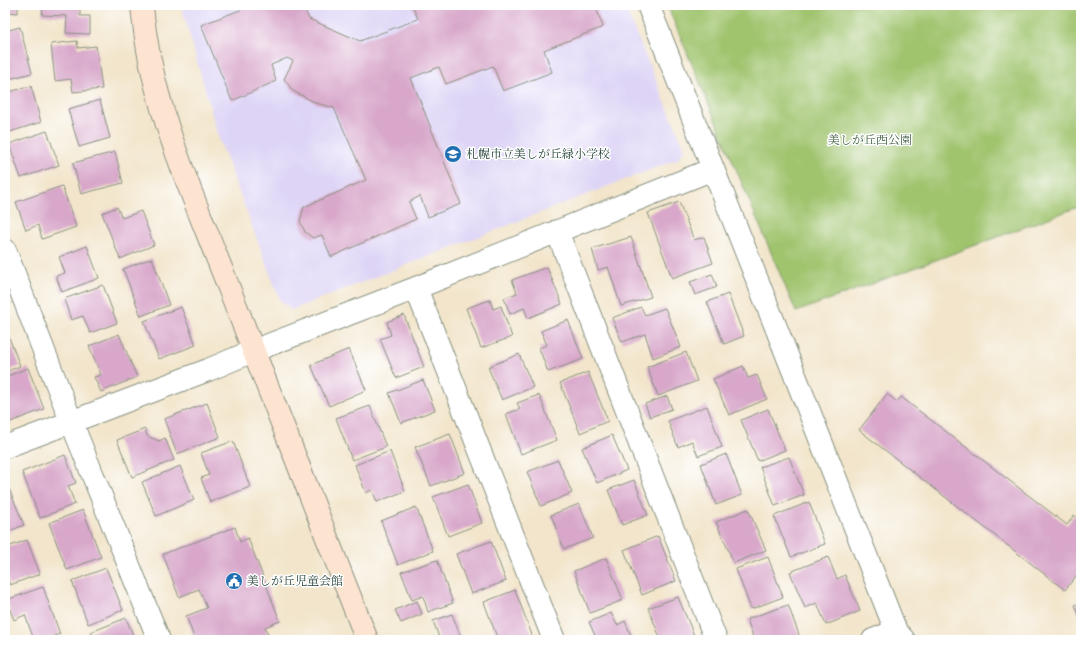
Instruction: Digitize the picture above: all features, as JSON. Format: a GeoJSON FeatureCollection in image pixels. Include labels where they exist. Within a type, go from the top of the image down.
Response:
{"type":"FeatureCollection","features":[{"type":"Feature","properties":{"kind":"street"},"geometry":{"type":"LineString","coordinates":[[142,5],[143,25],[155,81],[168,130],[367,640]]}},
{"type":"Feature","properties":{"kind":"street"},"geometry":{"type":"LineString","coordinates":[[648,5],[900,635],[873,640]]}},
{"type":"Feature","properties":{"kind":"street"},"geometry":{"type":"LineString","coordinates":[[5,447],[208,370],[713,169]]}},
{"type":"Feature","properties":{"kind":"street"},"geometry":{"type":"LineString","coordinates":[[557,231],[716,640]]}},
{"type":"Feature","properties":{"kind":"street"},"geometry":{"type":"LineString","coordinates":[[5,250],[159,640]]}},
{"type":"Feature","properties":{"kind":"street"},"geometry":{"type":"LineString","coordinates":[[416,288],[554,640]]}},
{"type":"Feature","properties":{"kind":"shaded area","name":"札幌市立美しが丘緑小学校"},"geometry":{"type":"Polygon","coordinates":[[[181,5],[624,5],[685,149],[678,159],[291,310],[280,300],[219,139],[181,5]]]}},
{"type":"Feature","properties":{"kind":"green space","name":"美しが丘西公園"},"geometry":{"type":"Polygon","coordinates":[[[667,5],[1081,5],[1081,206],[796,312],[667,5]]]}},
{"type":"Feature","properties":{"kind":"building"},"geometry":{"type":"Polygon","coordinates":[[[5,5],[18,5],[18,13],[5,12],[5,5]]]}},
{"type":"Feature","properties":{"kind":"building"},"geometry":{"type":"Polygon","coordinates":[[[43,5],[80,5],[80,16],[90,16],[90,34],[66,33],[67,16],[42,15],[43,5]]]}},
{"type":"Feature","properties":{"kind":"building"},"geometry":{"type":"Polygon","coordinates":[[[253,5],[303,5],[309,19],[360,41],[418,19],[412,5],[595,5],[603,27],[544,50],[552,72],[503,91],[493,66],[446,84],[439,67],[411,78],[461,204],[428,217],[420,196],[409,202],[416,219],[331,257],[322,235],[313,238],[305,232],[300,221],[304,207],[366,180],[334,108],[316,103],[293,91],[284,79],[293,61],[287,58],[271,65],[276,81],[232,101],[201,25],[253,5]]]}},
{"type":"Feature","properties":{"kind":"building"},"geometry":{"type":"Polygon","coordinates":[[[20,27],[32,73],[5,80],[5,31],[20,27]]]}},
{"type":"Feature","properties":{"kind":"building"},"geometry":{"type":"Polygon","coordinates":[[[77,41],[78,48],[96,46],[102,89],[73,92],[71,79],[55,81],[51,44],[77,41]]]}},
{"type":"Feature","properties":{"kind":"building"},"geometry":{"type":"Polygon","coordinates":[[[31,86],[41,122],[10,132],[5,115],[5,93],[31,86]]]}},
{"type":"Feature","properties":{"kind":"building"},"geometry":{"type":"Polygon","coordinates":[[[100,100],[110,138],[79,147],[68,109],[100,100]]]}},
{"type":"Feature","properties":{"kind":"building"},"geometry":{"type":"Polygon","coordinates":[[[47,131],[59,165],[21,178],[9,144],[47,131]]]}},
{"type":"Feature","properties":{"kind":"building"},"geometry":{"type":"Polygon","coordinates":[[[115,152],[123,183],[81,194],[73,163],[115,152]]]}},
{"type":"Feature","properties":{"kind":"building"},"geometry":{"type":"Polygon","coordinates":[[[62,186],[76,227],[42,239],[38,225],[26,230],[16,202],[62,186]]]}},
{"type":"Feature","properties":{"kind":"building"},"geometry":{"type":"Polygon","coordinates":[[[679,202],[694,240],[704,237],[713,263],[672,278],[648,213],[679,202]]]}},
{"type":"Feature","properties":{"kind":"building"},"geometry":{"type":"Polygon","coordinates":[[[117,207],[122,218],[141,211],[154,245],[120,259],[102,213],[117,207]]]}},
{"type":"Feature","properties":{"kind":"building"},"geometry":{"type":"Polygon","coordinates":[[[631,237],[651,297],[621,306],[608,267],[598,270],[592,249],[631,237]]]}},
{"type":"Feature","properties":{"kind":"building"},"geometry":{"type":"Polygon","coordinates":[[[87,246],[99,278],[62,292],[56,276],[65,273],[59,257],[87,246]]]}},
{"type":"Feature","properties":{"kind":"building"},"geometry":{"type":"Polygon","coordinates":[[[152,258],[169,305],[141,316],[123,269],[152,258]]]}},
{"type":"Feature","properties":{"kind":"building"},"geometry":{"type":"Polygon","coordinates":[[[547,267],[562,304],[528,318],[524,308],[510,314],[504,298],[517,293],[512,280],[547,267]]]}},
{"type":"Feature","properties":{"kind":"building"},"geometry":{"type":"Polygon","coordinates":[[[712,274],[717,287],[695,295],[690,282],[712,274]]]}},
{"type":"Feature","properties":{"kind":"building"},"geometry":{"type":"Polygon","coordinates":[[[103,285],[117,323],[90,333],[83,316],[71,320],[64,299],[103,285]]]}},
{"type":"Feature","properties":{"kind":"building"},"geometry":{"type":"Polygon","coordinates":[[[728,294],[744,336],[724,344],[707,302],[728,294]]]}},
{"type":"Feature","properties":{"kind":"building"},"geometry":{"type":"Polygon","coordinates":[[[490,300],[493,309],[501,306],[512,337],[481,348],[466,308],[490,300]]]}},
{"type":"Feature","properties":{"kind":"building"},"geometry":{"type":"Polygon","coordinates":[[[181,307],[196,345],[159,359],[144,321],[181,307]]]}},
{"type":"Feature","properties":{"kind":"building"},"geometry":{"type":"Polygon","coordinates":[[[641,307],[645,315],[665,308],[681,347],[653,358],[645,334],[622,342],[612,318],[641,307]]]}},
{"type":"Feature","properties":{"kind":"building"},"geometry":{"type":"Polygon","coordinates":[[[404,315],[424,367],[396,378],[380,339],[391,335],[387,322],[404,315]]]}},
{"type":"Feature","properties":{"kind":"building"},"geometry":{"type":"Polygon","coordinates":[[[568,320],[583,359],[548,372],[539,348],[547,345],[541,331],[568,320]]]}},
{"type":"Feature","properties":{"kind":"building"},"geometry":{"type":"Polygon","coordinates":[[[5,327],[20,366],[5,372],[5,327]]]}},
{"type":"Feature","properties":{"kind":"building"},"geometry":{"type":"Polygon","coordinates":[[[119,334],[137,377],[101,392],[94,377],[101,375],[89,346],[119,334]]]}},
{"type":"Feature","properties":{"kind":"building"},"geometry":{"type":"Polygon","coordinates":[[[349,349],[366,390],[329,406],[311,365],[349,349]]]}},
{"type":"Feature","properties":{"kind":"building"},"geometry":{"type":"Polygon","coordinates":[[[686,352],[697,381],[658,396],[647,367],[686,352]]]}},
{"type":"Feature","properties":{"kind":"building"},"geometry":{"type":"Polygon","coordinates":[[[519,354],[533,387],[502,400],[488,367],[519,354]]]}},
{"type":"Feature","properties":{"kind":"building"},"geometry":{"type":"Polygon","coordinates":[[[743,366],[748,378],[757,375],[767,399],[729,415],[713,379],[743,366]]]}},
{"type":"Feature","properties":{"kind":"building"},"geometry":{"type":"Polygon","coordinates":[[[28,368],[44,409],[8,423],[5,416],[5,377],[28,368]]]}},
{"type":"Feature","properties":{"kind":"building"},"geometry":{"type":"Polygon","coordinates":[[[588,372],[608,421],[580,433],[560,383],[588,372]]]}},
{"type":"Feature","properties":{"kind":"building"},"geometry":{"type":"Polygon","coordinates":[[[423,380],[435,410],[401,423],[389,393],[423,380]]]}},
{"type":"Feature","properties":{"kind":"building"},"geometry":{"type":"Polygon","coordinates":[[[887,394],[897,402],[901,397],[1067,525],[1074,515],[1081,521],[1081,570],[1065,590],[859,430],[887,394]]]}},
{"type":"Feature","properties":{"kind":"building"},"geometry":{"type":"Polygon","coordinates":[[[539,395],[557,440],[521,454],[506,414],[520,409],[517,403],[539,395]]]}},
{"type":"Feature","properties":{"kind":"building"},"geometry":{"type":"Polygon","coordinates":[[[667,396],[672,409],[650,417],[645,404],[667,396]]]}},
{"type":"Feature","properties":{"kind":"building"},"geometry":{"type":"Polygon","coordinates":[[[207,403],[220,437],[177,454],[164,419],[207,403]]]}},
{"type":"Feature","properties":{"kind":"building"},"geometry":{"type":"Polygon","coordinates":[[[370,406],[386,447],[352,460],[336,418],[370,406]]]}},
{"type":"Feature","properties":{"kind":"building"},"geometry":{"type":"Polygon","coordinates":[[[707,406],[722,447],[698,456],[692,441],[678,447],[668,421],[707,406]]]}},
{"type":"Feature","properties":{"kind":"building"},"geometry":{"type":"Polygon","coordinates":[[[768,409],[785,450],[758,461],[741,420],[768,409]]]}},
{"type":"Feature","properties":{"kind":"building"},"geometry":{"type":"Polygon","coordinates":[[[145,429],[147,436],[159,441],[165,438],[174,460],[132,477],[117,440],[145,429]]]}},
{"type":"Feature","properties":{"kind":"building"},"geometry":{"type":"Polygon","coordinates":[[[450,434],[465,473],[431,486],[415,447],[450,434]]]}},
{"type":"Feature","properties":{"kind":"building"},"geometry":{"type":"Polygon","coordinates":[[[612,435],[627,470],[597,483],[582,448],[612,435]]]}},
{"type":"Feature","properties":{"kind":"building"},"geometry":{"type":"Polygon","coordinates":[[[233,441],[250,487],[210,502],[201,478],[209,475],[201,453],[233,441]]]}},
{"type":"Feature","properties":{"kind":"building"},"geometry":{"type":"Polygon","coordinates":[[[390,451],[405,491],[377,502],[372,490],[366,493],[355,465],[390,451]]]}},
{"type":"Feature","properties":{"kind":"building"},"geometry":{"type":"Polygon","coordinates":[[[726,454],[742,495],[716,505],[701,464],[726,454]]]}},
{"type":"Feature","properties":{"kind":"building"},"geometry":{"type":"Polygon","coordinates":[[[65,455],[76,483],[68,486],[75,504],[40,518],[22,472],[65,455]]]}},
{"type":"Feature","properties":{"kind":"building"},"geometry":{"type":"Polygon","coordinates":[[[789,457],[804,495],[775,506],[760,467],[789,457]]]}},
{"type":"Feature","properties":{"kind":"building"},"geometry":{"type":"Polygon","coordinates":[[[558,460],[572,493],[541,506],[527,472],[558,460]]]}},
{"type":"Feature","properties":{"kind":"building"},"geometry":{"type":"Polygon","coordinates":[[[180,466],[194,500],[156,516],[142,482],[180,466]]]}},
{"type":"Feature","properties":{"kind":"building"},"geometry":{"type":"Polygon","coordinates":[[[5,479],[24,525],[5,533],[5,479]]]}},
{"type":"Feature","properties":{"kind":"building"},"geometry":{"type":"Polygon","coordinates":[[[634,480],[648,515],[622,525],[608,490],[634,480]]]}},
{"type":"Feature","properties":{"kind":"building"},"geometry":{"type":"Polygon","coordinates":[[[468,484],[482,523],[448,536],[433,497],[468,484]]]}},
{"type":"Feature","properties":{"kind":"building"},"geometry":{"type":"Polygon","coordinates":[[[809,502],[825,544],[791,557],[774,516],[809,502]]]}},
{"type":"Feature","properties":{"kind":"building"},"geometry":{"type":"Polygon","coordinates":[[[579,504],[593,538],[564,549],[551,515],[579,504]]]}},
{"type":"Feature","properties":{"kind":"building"},"geometry":{"type":"Polygon","coordinates":[[[416,507],[433,551],[398,565],[381,521],[416,507]]]}},
{"type":"Feature","properties":{"kind":"building"},"geometry":{"type":"Polygon","coordinates":[[[748,509],[766,550],[734,563],[716,522],[748,509]]]}},
{"type":"Feature","properties":{"kind":"building"},"geometry":{"type":"Polygon","coordinates":[[[83,510],[101,557],[67,570],[49,523],[83,510]]]}},
{"type":"Feature","properties":{"kind":"building"},"geometry":{"type":"Polygon","coordinates":[[[235,527],[240,542],[248,538],[280,621],[265,627],[270,640],[195,640],[186,616],[207,608],[199,589],[179,597],[163,554],[235,527]]]}},
{"type":"Feature","properties":{"kind":"building"},"geometry":{"type":"Polygon","coordinates":[[[658,536],[676,581],[642,595],[624,550],[658,536]]]}},
{"type":"Feature","properties":{"kind":"building"},"geometry":{"type":"Polygon","coordinates":[[[27,540],[40,574],[10,585],[5,572],[5,548],[27,540]]]}},
{"type":"Feature","properties":{"kind":"building"},"geometry":{"type":"Polygon","coordinates":[[[491,541],[506,581],[471,594],[456,554],[491,541]]]}},
{"type":"Feature","properties":{"kind":"building"},"geometry":{"type":"Polygon","coordinates":[[[768,557],[783,597],[751,609],[736,569],[768,557]]]}},
{"type":"Feature","properties":{"kind":"building"},"geometry":{"type":"Polygon","coordinates":[[[828,557],[837,579],[845,575],[860,611],[826,625],[817,603],[805,608],[790,572],[828,557]]]}},
{"type":"Feature","properties":{"kind":"building"},"geometry":{"type":"Polygon","coordinates":[[[606,558],[623,600],[590,613],[574,571],[606,558]]]}},
{"type":"Feature","properties":{"kind":"building"},"geometry":{"type":"Polygon","coordinates":[[[437,560],[453,603],[428,612],[423,596],[412,600],[401,572],[437,560]]]}},
{"type":"Feature","properties":{"kind":"building"},"geometry":{"type":"Polygon","coordinates":[[[106,568],[123,610],[88,624],[72,581],[106,568]]]}},
{"type":"Feature","properties":{"kind":"building"},"geometry":{"type":"Polygon","coordinates":[[[43,587],[60,634],[42,640],[34,640],[25,615],[14,620],[6,600],[43,587]]]}},
{"type":"Feature","properties":{"kind":"building"},"geometry":{"type":"Polygon","coordinates":[[[515,590],[532,635],[518,640],[498,640],[484,602],[515,590]]]}},
{"type":"Feature","properties":{"kind":"building"},"geometry":{"type":"Polygon","coordinates":[[[678,597],[694,635],[682,640],[661,640],[648,608],[678,597]]]}},
{"type":"Feature","properties":{"kind":"building"},"geometry":{"type":"Polygon","coordinates":[[[417,601],[422,614],[401,623],[395,610],[417,601]]]}},
{"type":"Feature","properties":{"kind":"building"},"geometry":{"type":"Polygon","coordinates":[[[1081,602],[1081,620],[1075,605],[1081,602]]]}},
{"type":"Feature","properties":{"kind":"building"},"geometry":{"type":"Polygon","coordinates":[[[788,605],[801,640],[754,640],[747,619],[788,605]]]}},
{"type":"Feature","properties":{"kind":"building"},"geometry":{"type":"Polygon","coordinates":[[[611,613],[617,625],[625,621],[633,640],[597,640],[589,622],[611,613]]]}},
{"type":"Feature","properties":{"kind":"building"},"geometry":{"type":"Polygon","coordinates":[[[452,614],[462,640],[440,640],[433,621],[452,614]]]}},
{"type":"Feature","properties":{"kind":"building"},"geometry":{"type":"Polygon","coordinates":[[[126,618],[135,640],[94,640],[91,632],[126,618]]]}},
{"type":"Feature","properties":{"kind":"place","name":"札幌市立美しが丘緑小学校"},"geometry":{"type":"Point","coordinates":[453,154]}},
{"type":"Feature","properties":{"kind":"place","name":"美しが丘児童会館"},"geometry":{"type":"Point","coordinates":[234,581]}}]}
